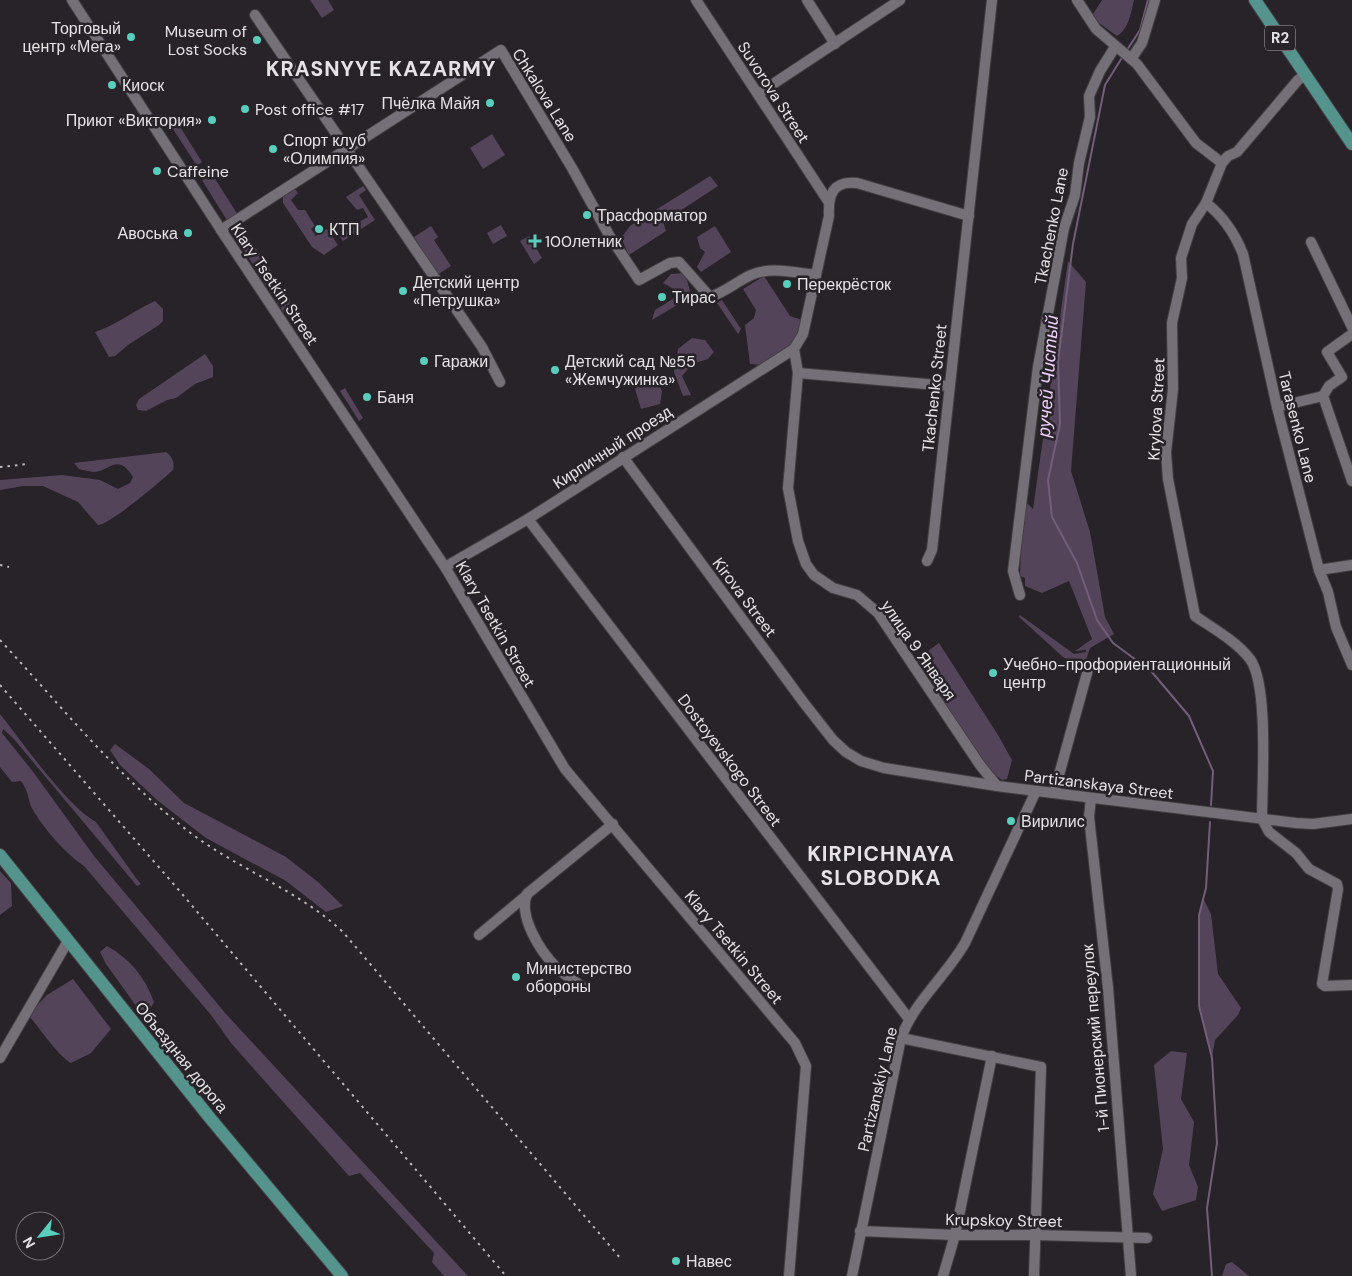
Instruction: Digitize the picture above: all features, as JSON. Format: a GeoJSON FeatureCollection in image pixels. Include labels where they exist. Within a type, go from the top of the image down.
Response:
{"type":"FeatureCollection","features":[{"type":"Feature","properties":{"kind":"main road","name":"R2"},"geometry":{"type":"LineString","coordinates":[[1255,0],[1352,144]]}},
{"type":"Feature","properties":{"kind":"main road","name":"Объездная дорога"},"geometry":{"type":"LineString","coordinates":[[0,855],[210,1118],[342,1276]]}},
{"type":"Feature","properties":{"kind":"street","name":"Klary Tsetkin Street"},"geometry":{"type":"LineString","coordinates":[[72,0],[221,230],[446,567],[554,752],[795,1043],[803,1056],[806,1066],[789,1276]]}},
{"type":"Feature","properties":{"kind":"street","name":"Suvorova Street"},"geometry":{"type":"LineString","coordinates":[[696,0],[828,201]]}},
{"type":"Feature","properties":{"kind":"street"},"geometry":{"type":"LineString","coordinates":[[807,0],[835,44]]}},
{"type":"Feature","properties":{"kind":"street"},"geometry":{"type":"LineString","coordinates":[[758,94],[900,0]]}},
{"type":"Feature","properties":{"kind":"street","name":"Tkachenko Street"},"geometry":{"type":"LineString","coordinates":[[927,561],[932,550],[992,0]]}},
{"type":"Feature","properties":{"kind":"street"},"geometry":{"type":"LineString","coordinates":[[1077,0],[1096,29],[1130,58],[1196,143],[1222,163]]}},
{"type":"Feature","properties":{"kind":"street"},"geometry":{"type":"LineString","coordinates":[[1130,58],[1142,43],[1155,0]]}},
{"type":"Feature","properties":{"kind":"street"},"geometry":{"type":"LineString","coordinates":[[255,15],[348,148],[482,347],[500,382]]}},
{"type":"Feature","properties":{"kind":"street","name":"Tkachenko Lane"},"geometry":{"type":"LineString","coordinates":[[1020,595],[1013,571],[1038,368],[1064,228],[1076,194],[1079,163],[1090,117],[1089,96],[1096,78],[1117,48]]}},
{"type":"Feature","properties":{"kind":"street","name":"Chkalova Lane"},"geometry":{"type":"LineString","coordinates":[[221,230],[501,50],[572,168],[609,235],[639,280],[670,263],[679,262],[710,297],[720,294],[752,275],[765,271],[816,275]]}},
{"type":"Feature","properties":{"kind":"street","name":"Krylova Street"},"geometry":{"type":"LineString","coordinates":[[1262,819],[1262,707],[1256,676],[1249,658],[1232,642],[1195,616],[1168,478],[1166,452],[1173,389],[1174,341],[1172,330],[1182,278],[1181,258],[1192,224],[1206,203],[1222,163],[1228,156],[1237,152],[1298,80],[1306,75]]}},
{"type":"Feature","properties":{"kind":"street"},"geometry":{"type":"LineString","coordinates":[[794,349],[803,334],[829,216],[828,201],[833,190],[848,182],[857,183],[969,216]]}},
{"type":"Feature","properties":{"kind":"street","name":"Tarasenko Lane"},"geometry":{"type":"LineString","coordinates":[[1206,203],[1221,214],[1239,243],[1243,254],[1278,407],[1319,570],[1328,592],[1336,627],[1352,665]]}},
{"type":"Feature","properties":{"kind":"street"},"geometry":{"type":"LineString","coordinates":[[1312,242],[1352,327]]}},
{"type":"Feature","properties":{"kind":"street"},"geometry":{"type":"LineString","coordinates":[[1278,407],[1323,396],[1329,386],[1342,377],[1327,352],[1352,334]]}},
{"type":"Feature","properties":{"kind":"street","name":"Кирпичный проезд"},"geometry":{"type":"LineString","coordinates":[[446,567],[528,519],[794,349]]}},
{"type":"Feature","properties":{"kind":"street","name":"улица 9 Января"},"geometry":{"type":"LineString","coordinates":[[794,349],[798,373],[788,488],[798,541],[806,564],[814,575],[824,583],[857,595],[878,613],[980,765],[997,786]]}},
{"type":"Feature","properties":{"kind":"street"},"geometry":{"type":"LineString","coordinates":[[798,373],[950,386]]}},
{"type":"Feature","properties":{"kind":"street"},"geometry":{"type":"LineString","coordinates":[[1323,396],[1352,481]]}},
{"type":"Feature","properties":{"kind":"street","name":"Kirova Street"},"geometry":{"type":"LineString","coordinates":[[623,458],[804,703],[833,740],[846,752]]}},
{"type":"Feature","properties":{"kind":"street","name":"Dostoyevskogo Street"},"geometry":{"type":"LineString","coordinates":[[528,519],[909,1018]]}},
{"type":"Feature","properties":{"kind":"street"},"geometry":{"type":"LineString","coordinates":[[1319,570],[1352,565]]}},
{"type":"Feature","properties":{"kind":"street"},"geometry":{"type":"LineString","coordinates":[[1054,793],[1089,666]]}},
{"type":"Feature","properties":{"kind":"street","name":"Partizanskaya Street"},"geometry":{"type":"LineString","coordinates":[[846,752],[870,765],[896,771],[997,786],[1313,824],[1352,819]]}},
{"type":"Feature","properties":{"kind":"street","name":"Partizanskiy Lane"},"geometry":{"type":"LineString","coordinates":[[852,1276],[901,1038],[909,1018],[952,965],[965,943],[1036,791]]}},
{"type":"Feature","properties":{"kind":"street","name":"1-й Пионерский переулок"},"geometry":{"type":"LineString","coordinates":[[1091,798],[1089,817],[1108,988],[1131,1276]]}},
{"type":"Feature","properties":{"kind":"street"},"geometry":{"type":"LineString","coordinates":[[1262,819],[1270,832],[1296,853],[1309,869],[1337,884],[1322,984],[1325,986],[1352,985]]}},
{"type":"Feature","properties":{"kind":"street"},"geometry":{"type":"LineString","coordinates":[[479,935],[613,824]]}},
{"type":"Feature","properties":{"kind":"street"},"geometry":{"type":"LineString","coordinates":[[527,894],[524,911],[542,948],[556,967],[581,986]]}},
{"type":"Feature","properties":{"kind":"street"},"geometry":{"type":"LineString","coordinates":[[0,1058],[68,941]]}},
{"type":"Feature","properties":{"kind":"street"},"geometry":{"type":"LineString","coordinates":[[901,1038],[1041,1067],[1034,1276]]}},
{"type":"Feature","properties":{"kind":"street"},"geometry":{"type":"LineString","coordinates":[[943,1276],[955,1236],[992,1056]]}},
{"type":"Feature","properties":{"kind":"street","name":"Krupskoy Street"},"geometry":{"type":"LineString","coordinates":[[860,1231],[955,1236],[1036,1234],[1147,1238]]}},
{"type":"Feature","properties":{"kind":"shaded area"},"geometry":{"type":"Polygon","coordinates":[[[310,0],[328,0],[334,10],[322,18],[310,0]]]}},
{"type":"Feature","properties":{"kind":"shaded area"},"geometry":{"type":"Polygon","coordinates":[[[1102,0],[1134,0],[1127,25],[1117,36],[1099,23],[1093,14],[1102,0]]]}},
{"type":"Feature","properties":{"kind":"shaded area"},"geometry":{"type":"Polygon","coordinates":[[[177,122],[202,162],[197,166],[171,126],[177,122]]]}},
{"type":"Feature","properties":{"kind":"shaded area"},"geometry":{"type":"Polygon","coordinates":[[[492,134],[505,155],[483,169],[470,148],[492,134]]]}},
{"type":"Feature","properties":{"kind":"shaded area"},"geometry":{"type":"Polygon","coordinates":[[[212,174],[238,215],[228,222],[202,180],[212,174]]]}},
{"type":"Feature","properties":{"kind":"shaded area"},"geometry":{"type":"Polygon","coordinates":[[[710,176],[718,186],[663,222],[666,231],[629,255],[621,238],[630,226],[710,176]]]}},
{"type":"Feature","properties":{"kind":"shaded area"},"geometry":{"type":"Polygon","coordinates":[[[363,186],[366,190],[359,195],[375,220],[343,241],[338,234],[368,217],[363,208],[357,210],[346,197],[363,186]]]}},
{"type":"Feature","properties":{"kind":"shaded area"},"geometry":{"type":"Polygon","coordinates":[[[295,189],[298,193],[291,200],[298,210],[305,210],[315,226],[311,229],[316,236],[327,229],[338,245],[324,255],[312,247],[283,203],[283,197],[295,189]]]}},
{"type":"Feature","properties":{"kind":"shaded area"},"geometry":{"type":"Polygon","coordinates":[[[240,224],[290,300],[289,306],[284,313],[231,230],[240,224]]]}},
{"type":"Feature","properties":{"kind":"shaded area"},"geometry":{"type":"Polygon","coordinates":[[[501,225],[507,236],[493,244],[487,233],[501,225]]]}},
{"type":"Feature","properties":{"kind":"shaded area"},"geometry":{"type":"Polygon","coordinates":[[[431,226],[438,237],[434,240],[451,266],[437,275],[414,237],[431,226]]]}},
{"type":"Feature","properties":{"kind":"shaded area"},"geometry":{"type":"Polygon","coordinates":[[[715,226],[731,252],[701,272],[697,267],[705,252],[700,248],[697,237],[715,226]]]}},
{"type":"Feature","properties":{"kind":"shaded area"},"geometry":{"type":"Polygon","coordinates":[[[529,236],[542,258],[534,264],[520,241],[529,236]]]}},
{"type":"Feature","properties":{"kind":"shaded area"},"geometry":{"type":"Polygon","coordinates":[[[1068,261],[1086,282],[1071,471],[1090,532],[1105,617],[1114,634],[1090,648],[1083,669],[1063,657],[1019,617],[1020,615],[1074,654],[1086,652],[1086,650],[1075,651],[1092,639],[1069,581],[1042,593],[1025,586],[1025,578],[1020,576],[1023,502],[1033,509],[1068,261]]]}},
{"type":"Feature","properties":{"kind":"shaded area"},"geometry":{"type":"Polygon","coordinates":[[[685,273],[690,291],[682,302],[652,320],[655,310],[676,297],[672,288],[663,283],[671,274],[685,273]]]}},
{"type":"Feature","properties":{"kind":"shaded area"},"geometry":{"type":"Polygon","coordinates":[[[764,276],[790,316],[802,320],[792,347],[766,365],[750,364],[745,325],[754,318],[756,310],[743,289],[764,276]]]}},
{"type":"Feature","properties":{"kind":"shaded area"},"geometry":{"type":"Polygon","coordinates":[[[722,300],[741,329],[738,334],[717,303],[722,300]]]}},
{"type":"Feature","properties":{"kind":"shaded area"},"geometry":{"type":"Polygon","coordinates":[[[155,301],[163,309],[163,321],[115,356],[109,357],[95,332],[155,301]]]}},
{"type":"Feature","properties":{"kind":"shaded area"},"geometry":{"type":"Polygon","coordinates":[[[692,338],[705,340],[714,352],[708,359],[692,364],[682,376],[691,395],[683,396],[674,372],[678,349],[692,338]]]}},
{"type":"Feature","properties":{"kind":"shaded area"},"geometry":{"type":"Polygon","coordinates":[[[205,354],[213,366],[213,377],[195,384],[176,398],[167,400],[146,411],[138,410],[136,405],[139,399],[205,354]]]}},
{"type":"Feature","properties":{"kind":"shaded area"},"geometry":{"type":"Polygon","coordinates":[[[650,376],[655,378],[662,391],[660,404],[641,409],[635,389],[650,376]]]}},
{"type":"Feature","properties":{"kind":"shaded area"},"geometry":{"type":"Polygon","coordinates":[[[345,388],[363,418],[359,421],[340,391],[345,388]]]}},
{"type":"Feature","properties":{"kind":"shaded area"},"geometry":{"type":"Polygon","coordinates":[[[166,452],[174,465],[173,470],[114,518],[98,525],[78,502],[43,486],[23,486],[0,490],[0,480],[62,475],[100,480],[118,489],[130,483],[133,477],[123,466],[119,464],[114,465],[101,471],[93,472],[79,469],[74,463],[166,452]]]}},
{"type":"Feature","properties":{"kind":"shaded area"},"geometry":{"type":"Polygon","coordinates":[[[939,643],[1012,760],[1007,779],[1002,780],[990,771],[918,668],[920,657],[939,643]]]}},
{"type":"Feature","properties":{"kind":"shaded area"},"geometry":{"type":"Polygon","coordinates":[[[0,714],[58,788],[71,802],[96,822],[141,884],[137,886],[13,738],[3,729],[2,733],[34,773],[94,856],[226,1014],[468,1276],[444,1276],[432,1262],[434,1253],[360,1173],[349,1176],[231,1043],[211,1015],[84,866],[70,855],[49,833],[33,810],[26,789],[21,781],[12,782],[0,767],[0,714]]]}},
{"type":"Feature","properties":{"kind":"shaded area"},"geometry":{"type":"Polygon","coordinates":[[[115,744],[149,769],[184,803],[286,857],[318,882],[343,906],[326,912],[286,881],[206,838],[157,800],[120,765],[110,750],[115,744]]]}},
{"type":"Feature","properties":{"kind":"shaded area"},"geometry":{"type":"Polygon","coordinates":[[[0,871],[11,883],[12,906],[0,915],[0,871]]]}},
{"type":"Feature","properties":{"kind":"shaded area"},"geometry":{"type":"Polygon","coordinates":[[[1203,898],[1211,914],[1218,974],[1241,1008],[1238,1015],[1215,1040],[1212,1058],[1199,1006],[1199,915],[1203,898]]]}},
{"type":"Feature","properties":{"kind":"shaded area"},"geometry":{"type":"Polygon","coordinates":[[[107,946],[130,963],[141,977],[154,1002],[150,1009],[139,1010],[106,964],[100,952],[107,946]]]}},
{"type":"Feature","properties":{"kind":"shaded area"},"geometry":{"type":"Polygon","coordinates":[[[73,979],[111,1029],[91,1053],[71,1063],[54,1048],[28,1015],[47,995],[73,979]]]}},
{"type":"Feature","properties":{"kind":"shaded area"},"geometry":{"type":"Polygon","coordinates":[[[1171,1051],[1187,1053],[1181,1099],[1194,1122],[1189,1165],[1198,1187],[1196,1200],[1162,1211],[1153,1194],[1163,1149],[1154,1065],[1171,1051]]]}},
{"type":"Feature","properties":{"kind":"shaded area"},"geometry":{"type":"Polygon","coordinates":[[[1232,1262],[1249,1276],[1222,1276],[1226,1264],[1232,1262]]]}},
{"type":"Feature","properties":{"kind":"waterway","name":"ручей Чистый"},"geometry":{"type":"LineString","coordinates":[[1127,50],[1140,30],[1148,0]]}},
{"type":"Feature","properties":{"kind":"waterway","name":"ручей Чистый"},"geometry":{"type":"LineString","coordinates":[[1123,56],[1105,85],[1073,244],[1058,362],[1060,424],[1048,480],[1052,517],[1077,563],[1097,620],[1113,643],[1151,671],[1189,716],[1213,771],[1211,805]]}},
{"type":"Feature","properties":{"kind":"waterway","name":"ручей Чистый"},"geometry":{"type":"LineString","coordinates":[[1210,822],[1206,888],[1199,915],[1199,1006],[1212,1058],[1217,1143],[1207,1208],[1212,1276]]}},
{"type":"Feature","properties":{"kind":"railway"},"geometry":{"type":"LineString","coordinates":[[0,467],[28,464]]}},
{"type":"Feature","properties":{"kind":"railway"},"geometry":{"type":"LineString","coordinates":[[0,565],[9,567]]}},
{"type":"Feature","properties":{"kind":"railway"},"geometry":{"type":"LineString","coordinates":[[0,640],[90,740],[162,810],[188,831],[226,857],[306,903],[343,932],[621,1259]]}},
{"type":"Feature","properties":{"kind":"railway"},"geometry":{"type":"LineString","coordinates":[[0,685],[177,888],[506,1276]]}},
{"type":"Feature","properties":{"kind":"place","name":"Торговый центр «Мега»"},"geometry":{"type":"Point","coordinates":[131,37]}},
{"type":"Feature","properties":{"kind":"place","name":"Museum of Lost Socks"},"geometry":{"type":"Point","coordinates":[257,40]}},
{"type":"Feature","properties":{"kind":"place","name":"Киоск"},"geometry":{"type":"Point","coordinates":[112,85]}},
{"type":"Feature","properties":{"kind":"place","name":"Пчёлка Майя"},"geometry":{"type":"Point","coordinates":[490,103]}},
{"type":"Feature","properties":{"kind":"place","name":"Post office #17"},"geometry":{"type":"Point","coordinates":[245,109]}},
{"type":"Feature","properties":{"kind":"place","name":"Приют «Виктория»"},"geometry":{"type":"Point","coordinates":[212,120]}},
{"type":"Feature","properties":{"kind":"place","name":"Спорт клуб «Олимпия»"},"geometry":{"type":"Point","coordinates":[273,149]}},
{"type":"Feature","properties":{"kind":"place","name":"Caffeine"},"geometry":{"type":"Point","coordinates":[157,171]}},
{"type":"Feature","properties":{"kind":"place","name":"Трасформатор"},"geometry":{"type":"Point","coordinates":[587,215]}},
{"type":"Feature","properties":{"kind":"place","name":"КТП"},"geometry":{"type":"Point","coordinates":[319,229]}},
{"type":"Feature","properties":{"kind":"place","name":"Авоська"},"geometry":{"type":"Point","coordinates":[188,233]}},
{"type":"Feature","properties":{"kind":"place","name":"100летник"},"geometry":{"type":"Point","coordinates":[535,241]}},
{"type":"Feature","properties":{"kind":"place","name":"Перекрёсток"},"geometry":{"type":"Point","coordinates":[787,284]}},
{"type":"Feature","properties":{"kind":"place","name":"Детский центр «Петрушка»"},"geometry":{"type":"Point","coordinates":[403,291]}},
{"type":"Feature","properties":{"kind":"place","name":"Тирас"},"geometry":{"type":"Point","coordinates":[662,297]}},
{"type":"Feature","properties":{"kind":"place","name":"Гаражи"},"geometry":{"type":"Point","coordinates":[424,361]}},
{"type":"Feature","properties":{"kind":"place","name":"Детский сад №55 «Жемчужинка»"},"geometry":{"type":"Point","coordinates":[555,370]}},
{"type":"Feature","properties":{"kind":"place","name":"Баня"},"geometry":{"type":"Point","coordinates":[367,397]}},
{"type":"Feature","properties":{"kind":"place","name":"Учебно-профориентационный центр"},"geometry":{"type":"Point","coordinates":[993,673]}},
{"type":"Feature","properties":{"kind":"place","name":"Вирилис"},"geometry":{"type":"Point","coordinates":[1011,821]}},
{"type":"Feature","properties":{"kind":"place","name":"Министерство обороны"},"geometry":{"type":"Point","coordinates":[516,977]}},
{"type":"Feature","properties":{"kind":"place","name":"Навес"},"geometry":{"type":"Point","coordinates":[676,1261]}},
{"type":"Feature","properties":{"kind":"district","name":"KRASNYYE KAZARMY"},"geometry":{"type":"Point","coordinates":[381,69]}},
{"type":"Feature","properties":{"kind":"district","name":"KIRPICHNAYA SLOBODKA"},"geometry":{"type":"Point","coordinates":[881,866]}}]}
